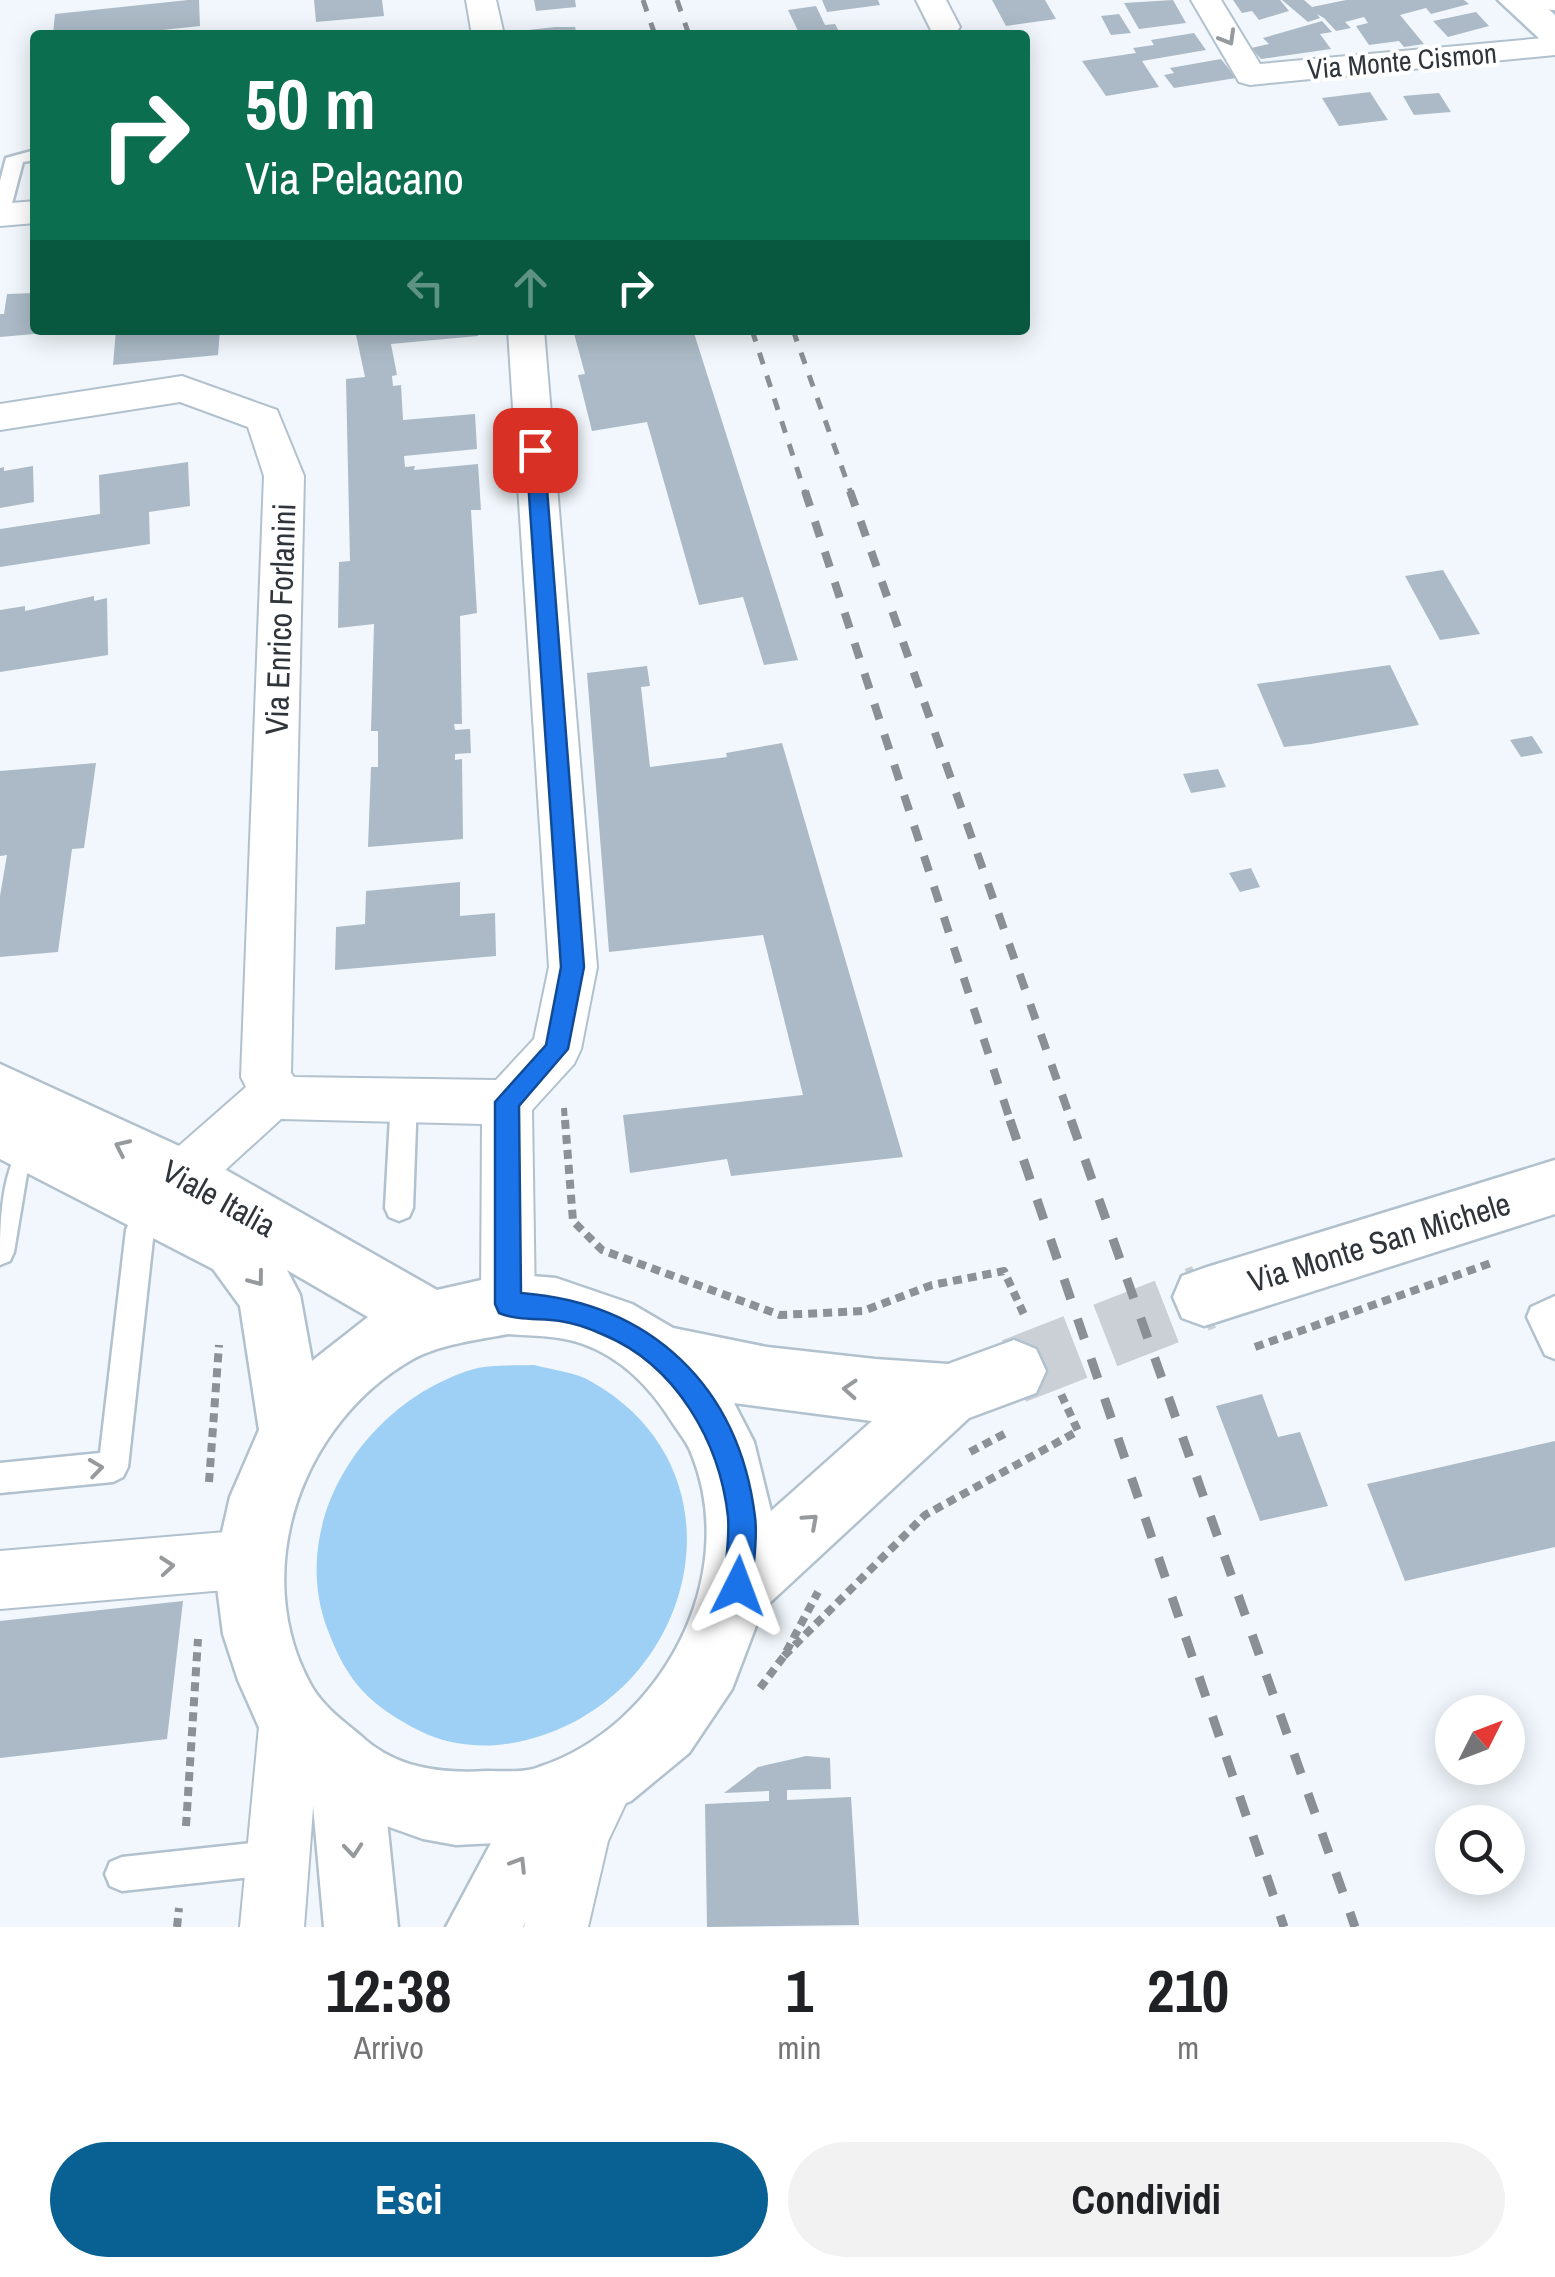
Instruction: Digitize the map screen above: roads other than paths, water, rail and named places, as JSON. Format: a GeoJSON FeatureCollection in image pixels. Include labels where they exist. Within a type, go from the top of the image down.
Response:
{"type":"FeatureCollection","features":[{"type":"Feature","properties":{"kind":"main road"},"geometry":{"type":"LineString","coordinates":[[1517,0],[1555,33]]}},
{"type":"Feature","properties":{"kind":"main road","name":"Viale Italia"},"geometry":{"type":"LineString","coordinates":[[0,1090],[32,1131],[166,1191],[430,1320]]}},
{"type":"Feature","properties":{"kind":"main road","name":"Via Monte San Michele"},"geometry":{"type":"LineString","coordinates":[[1204,1297],[1555,1187]]}},
{"type":"Feature","properties":{"kind":"main road","name":"Viale Italia"},"geometry":{"type":"LineString","coordinates":[[166,1191],[234,1249],[269,1296],[292,1432]]}},
{"type":"Feature","properties":{"kind":"main road"},"geometry":{"type":"LineString","coordinates":[[483,1927],[581,1786],[670,1722],[714,1658],[738,1586],[742,1519],[729,1456],[701,1400],[660,1356],[614,1326],[563,1309],[508,1304],[430,1320],[377,1346],[331,1384],[292,1432],[226,1561],[290,1716],[346,1772],[409,1803],[480,1812],[581,1786]]}},
{"type":"Feature","properties":{"kind":"main road"},"geometry":{"type":"LineString","coordinates":[[660,1356],[731,1375],[808,1386],[1020,1397]]}},
{"type":"Feature","properties":{"kind":"main road"},"geometry":{"type":"LineString","coordinates":[[738,1586],[948,1395]]}},
{"type":"Feature","properties":{"kind":"main road"},"geometry":{"type":"LineString","coordinates":[[346,1772],[360,1927]]}},
{"type":"Feature","properties":{"kind":"street"},"geometry":{"type":"LineString","coordinates":[[480,0],[487,30]]}},
{"type":"Feature","properties":{"kind":"street","name":"Via Monte Cismon"},"geometry":{"type":"LineString","coordinates":[[1206,0],[1250,75],[1555,46]]}},
{"type":"Feature","properties":{"kind":"street"},"geometry":{"type":"LineString","coordinates":[[1517,0],[1555,2]]}},
{"type":"Feature","properties":{"kind":"street"},"geometry":{"type":"LineString","coordinates":[[0,216],[30,213]]}},
{"type":"Feature","properties":{"kind":"street"},"geometry":{"type":"LineString","coordinates":[[508,1304],[507,1102],[557,1049],[572,967],[526,335]]}},
{"type":"Feature","properties":{"kind":"street","name":"Via Enrico Forlanini"},"geometry":{"type":"LineString","coordinates":[[0,417],[182,389],[264,419],[284,476],[266,1077],[275,1092]]}},
{"type":"Feature","properties":{"kind":"street"},"geometry":{"type":"LineString","coordinates":[[166,1191],[275,1092],[288,1099],[507,1102]]}},
{"type":"Feature","properties":{"kind":"street"},"geometry":{"type":"LineString","coordinates":[[0,1580],[226,1561]]}},
{"type":"Feature","properties":{"kind":"street"},"geometry":{"type":"LineString","coordinates":[[272,1927],[290,1716]]}},
{"type":"Feature","properties":{"kind":"street"},"geometry":{"type":"LineString","coordinates":[[556,1927],[578,1834],[581,1786]]}},
{"type":"Feature","properties":{"kind":"lane"},"geometry":{"type":"LineString","coordinates":[[0,216],[15,158],[30,156]]}},
{"type":"Feature","properties":{"kind":"lane"},"geometry":{"type":"LineString","coordinates":[[399,1208],[404,1098]]}},
{"type":"Feature","properties":{"kind":"lane"},"geometry":{"type":"LineString","coordinates":[[0,1252],[14,1169],[32,1131]]}},
{"type":"Feature","properties":{"kind":"lane"},"geometry":{"type":"LineString","coordinates":[[0,1478],[113,1468],[140,1230],[166,1191]]}},
{"type":"Feature","properties":{"kind":"lane"},"geometry":{"type":"LineString","coordinates":[[1555,1309],[1540,1316],[1555,1345]]}},
{"type":"Feature","properties":{"kind":"lane"},"geometry":{"type":"LineString","coordinates":[[122,1874],[278,1858]]}},
{"type":"Feature","properties":{"kind":"tunnel"},"geometry":{"type":"LineString","coordinates":[[1014,1371],[1204,1297]]}},
{"type":"Feature","properties":{"kind":"railway"},"geometry":{"type":"LineString","coordinates":[[643,0],[653,30]]}},
{"type":"Feature","properties":{"kind":"railway"},"geometry":{"type":"LineString","coordinates":[[677,0],[687,30]]}},
{"type":"Feature","properties":{"kind":"railway"},"geometry":{"type":"LineString","coordinates":[[754,335],[805,493]]}},
{"type":"Feature","properties":{"kind":"railway"},"geometry":{"type":"LineString","coordinates":[[795,335],[851,493]]}},
{"type":"Feature","properties":{"kind":"railway"},"geometry":{"type":"LineString","coordinates":[[805,491],[1011,1122]]}},
{"type":"Feature","properties":{"kind":"railway"},"geometry":{"type":"LineString","coordinates":[[850,491],[1072,1123]]}},
{"type":"Feature","properties":{"kind":"railway"},"geometry":{"type":"LineString","coordinates":[[1071,1120],[1355,1927]]}},
{"type":"Feature","properties":{"kind":"railway"},"geometry":{"type":"LineString","coordinates":[[1011,1122],[1284,1927]]}}]}
